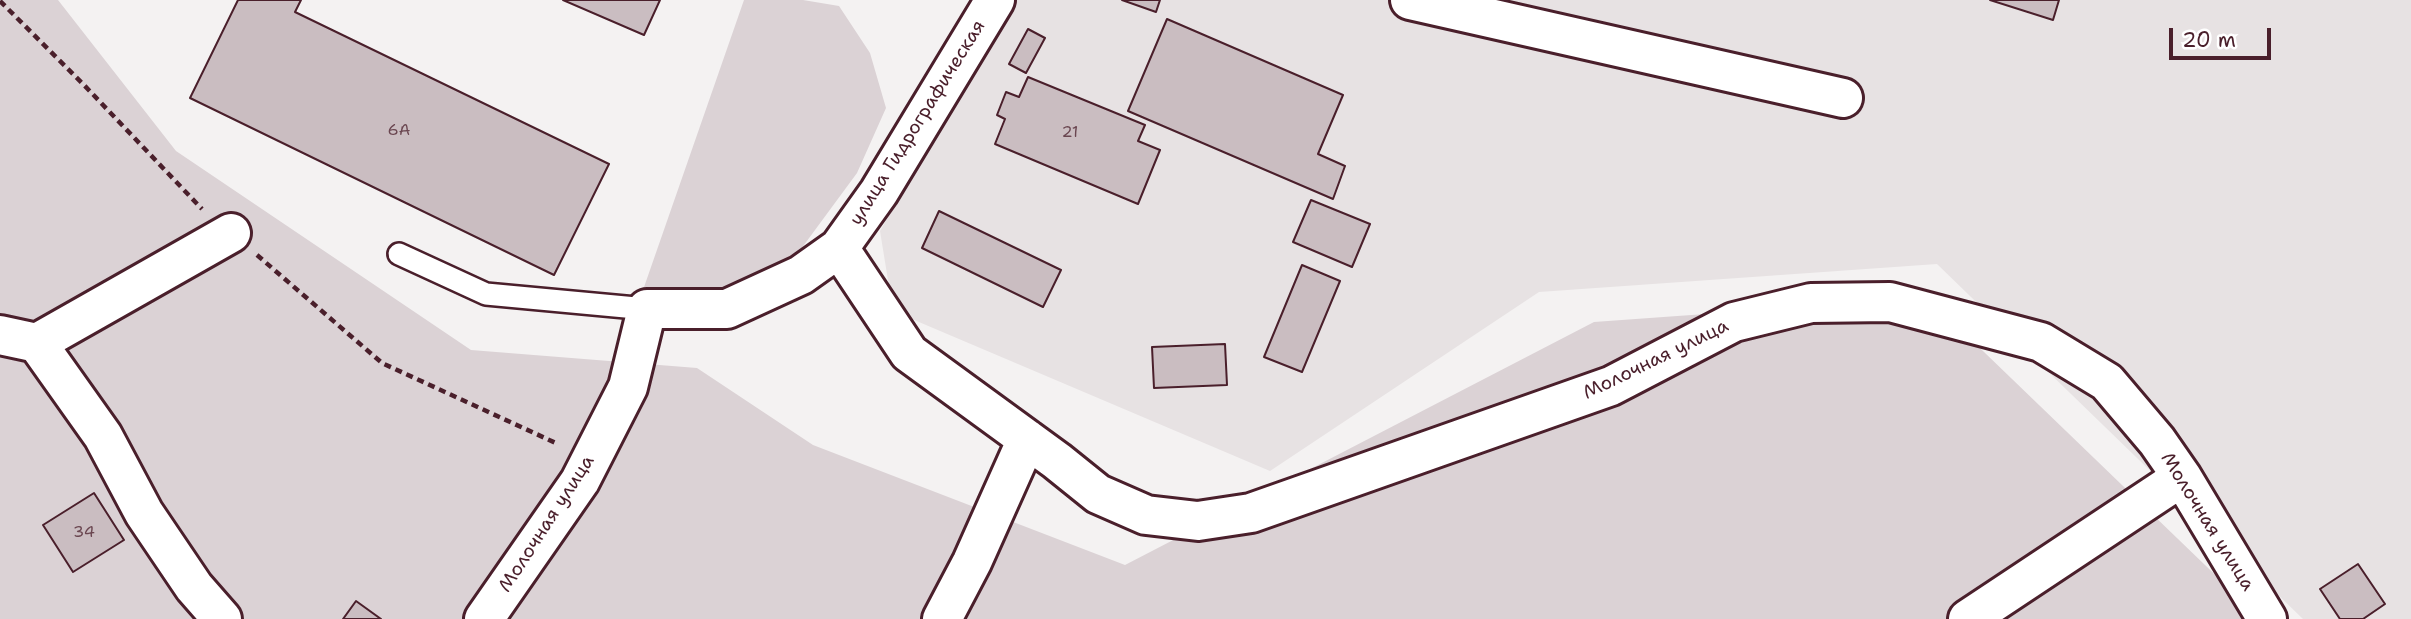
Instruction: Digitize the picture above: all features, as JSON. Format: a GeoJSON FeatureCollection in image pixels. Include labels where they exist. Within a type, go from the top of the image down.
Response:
{"type":"FeatureCollection","features":[{"type":"Feature","properties":{"kind":"street","name":"улица Гидрографическая"},"geometry":{"type":"LineString","coordinates":[[647,309],[727,309],[801,275],[839,248],[879,192],[995,0]]}},
{"type":"Feature","properties":{"kind":"street"},"geometry":{"type":"LineString","coordinates":[[1410,0],[1843,98]]}},
{"type":"Feature","properties":{"kind":"street"},"geometry":{"type":"LineString","coordinates":[[0,335],[37,343],[231,233]]}},
{"type":"Feature","properties":{"kind":"street","name":"Молочная улица"},"geometry":{"type":"LineString","coordinates":[[839,248],[909,353],[1098,494],[1146,515],[1198,521],[1251,513],[1611,386],[1734,322],[1811,303],[1890,302],[2041,342],[2107,382],[2157,441],[2182,477],[2267,619]]}},
{"type":"Feature","properties":{"kind":"street","name":"Молочная улица"},"geometry":{"type":"LineString","coordinates":[[484,619],[580,481],[628,387],[647,309]]}},
{"type":"Feature","properties":{"kind":"street"},"geometry":{"type":"LineString","coordinates":[[37,343],[103,436],[144,513],[194,587],[222,619]]}},
{"type":"Feature","properties":{"kind":"street"},"geometry":{"type":"LineString","coordinates":[[942,619],[972,562],[1027,439]]}},
{"type":"Feature","properties":{"kind":"street"},"geometry":{"type":"LineString","coordinates":[[1968,619],[2182,477]]}},
{"type":"Feature","properties":{"kind":"lane"},"geometry":{"type":"LineString","coordinates":[[399,254],[486,294],[647,309]]}},
{"type":"Feature","properties":{"kind":"path"},"geometry":{"type":"LineString","coordinates":[[0,1],[197,205],[382,363],[591,460]]}},
{"type":"Feature","properties":{"kind":"shaded area"},"geometry":{"type":"Polygon","coordinates":[[[0,0],[58,0],[176,151],[471,350],[697,368],[813,445],[1125,565],[1594,322],[1928,298],[2261,619],[0,619],[0,0]]]}},
{"type":"Feature","properties":{"kind":"shaded area"},"geometry":{"type":"Polygon","coordinates":[[[744,0],[803,0],[839,6],[870,53],[886,108],[857,173],[801,249],[749,282],[683,296],[643,290],[744,0]]]}},
{"type":"Feature","properties":{"kind":"shaded area"},"geometry":{"type":"Polygon","coordinates":[[[1013,0],[2411,0],[2411,619],[2303,619],[1937,264],[1539,292],[1270,471],[893,311],[880,231],[1013,0]]]}},
{"type":"Feature","properties":{"kind":"building"},"geometry":{"type":"Polygon","coordinates":[[[238,0],[301,0],[295,12],[609,164],[554,275],[190,98],[238,0]]]}},
{"type":"Feature","properties":{"kind":"building"},"geometry":{"type":"Polygon","coordinates":[[[563,0],[660,0],[644,35],[563,0]]]}},
{"type":"Feature","properties":{"kind":"building"},"geometry":{"type":"Polygon","coordinates":[[[1122,0],[1160,0],[1156,12],[1122,0]]]}},
{"type":"Feature","properties":{"kind":"building"},"geometry":{"type":"Polygon","coordinates":[[[1990,0],[2059,0],[2053,20],[1990,0]]]}},
{"type":"Feature","properties":{"kind":"building"},"geometry":{"type":"Polygon","coordinates":[[[1167,19],[1343,95],[1318,154],[1345,166],[1333,199],[1128,111],[1167,19]]]}},
{"type":"Feature","properties":{"kind":"building"},"geometry":{"type":"Polygon","coordinates":[[[1028,29],[1045,38],[1026,73],[1009,64],[1028,29]]]}},
{"type":"Feature","properties":{"kind":"building"},"geometry":{"type":"Polygon","coordinates":[[[1028,77],[1145,125],[1138,141],[1160,150],[1138,204],[995,144],[1005,119],[997,115],[1006,92],[1019,97],[1028,77]]]}},
{"type":"Feature","properties":{"kind":"building"},"geometry":{"type":"Polygon","coordinates":[[[1311,200],[1370,224],[1352,267],[1293,242],[1311,200]]]}},
{"type":"Feature","properties":{"kind":"building"},"geometry":{"type":"Polygon","coordinates":[[[939,211],[1061,270],[1043,307],[922,248],[939,211]]]}},
{"type":"Feature","properties":{"kind":"building"},"geometry":{"type":"Polygon","coordinates":[[[1302,265],[1340,281],[1302,372],[1264,357],[1302,265]]]}},
{"type":"Feature","properties":{"kind":"building"},"geometry":{"type":"Polygon","coordinates":[[[1225,344],[1227,385],[1154,388],[1152,347],[1225,344]]]}},
{"type":"Feature","properties":{"kind":"building"},"geometry":{"type":"Polygon","coordinates":[[[94,493],[124,540],[73,572],[43,525],[94,493]]]}},
{"type":"Feature","properties":{"kind":"building"},"geometry":{"type":"Polygon","coordinates":[[[2358,564],[2385,604],[2363,619],[2340,619],[2320,589],[2358,564]]]}},
{"type":"Feature","properties":{"kind":"building"},"geometry":{"type":"Polygon","coordinates":[[[356,601],[381,619],[343,619],[356,601]]]}}]}
